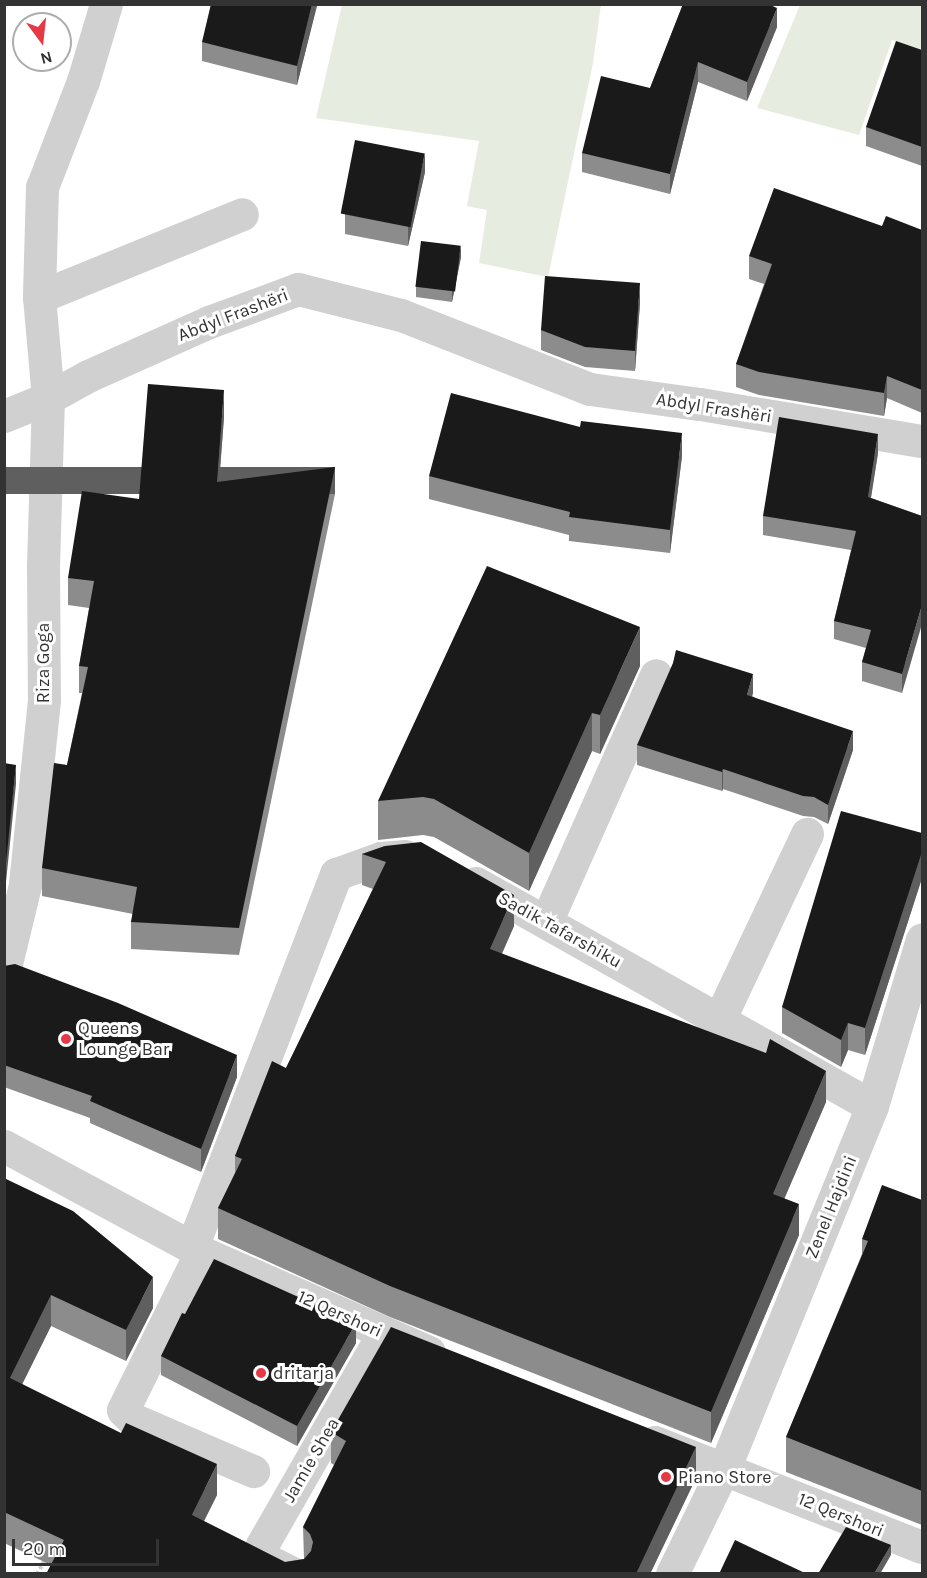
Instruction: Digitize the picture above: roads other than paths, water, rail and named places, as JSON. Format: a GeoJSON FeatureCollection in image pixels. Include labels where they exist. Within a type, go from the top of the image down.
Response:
{"type":"FeatureCollection","features":[{"type":"Feature","properties":{"kind":"street"},"geometry":{"type":"LineString","coordinates":[[4,416],[48,398],[39,297],[42,187],[82,81],[106,4]]}},
{"type":"Feature","properties":{"kind":"street"},"geometry":{"type":"LineString","coordinates":[[39,297],[242,214]]}},
{"type":"Feature","properties":{"kind":"street","name":"Abdyl Frashëri"},"geometry":{"type":"LineString","coordinates":[[48,398],[87,376],[210,322],[298,289],[401,315],[590,388],[922,441]]}},
{"type":"Feature","properties":{"kind":"street","name":"Riza Goga"},"geometry":{"type":"LineString","coordinates":[[4,972],[26,885],[45,700],[43,565],[48,398]]}},
{"type":"Feature","properties":{"kind":"street"},"geometry":{"type":"LineString","coordinates":[[546,922],[656,675]]}},
{"type":"Feature","properties":{"kind":"street"},"geometry":{"type":"LineString","coordinates":[[719,1020],[807,834]]}},
{"type":"Feature","properties":{"kind":"street","name":"Sadik Tafarshiku"},"geometry":{"type":"LineString","coordinates":[[253,1471],[132,1419],[123,1410],[196,1249],[336,874],[381,858],[425,854],[872,1106]]}},
{"type":"Feature","properties":{"kind":"street","name":"Zenel Hajdini"},"geometry":{"type":"LineString","coordinates":[[672,1574],[724,1468],[872,1106],[922,939]]}},
{"type":"Feature","properties":{"kind":"street","name":"12 Qershori"},"geometry":{"type":"LineString","coordinates":[[4,1146],[196,1249],[383,1334],[460,1364]]}},
{"type":"Feature","properties":{"kind":"street","name":"Jamie Shea"},"geometry":{"type":"LineString","coordinates":[[294,1574],[267,1560],[263,1556],[262,1545],[383,1334]]}},
{"type":"Feature","properties":{"kind":"street","name":"12 Qershori"},"geometry":{"type":"LineString","coordinates":[[624,1429],[922,1547]]}},
{"type":"Feature","properties":{"kind":"place","name":"Queens Lounge Bar"},"geometry":{"type":"Point","coordinates":[66,1039]}},
{"type":"Feature","properties":{"kind":"place","name":"dritarja"},"geometry":{"type":"Point","coordinates":[261,1373]}},
{"type":"Feature","properties":{"kind":"place","name":"Piano Store"},"geometry":{"type":"Point","coordinates":[666,1477]}}]}
